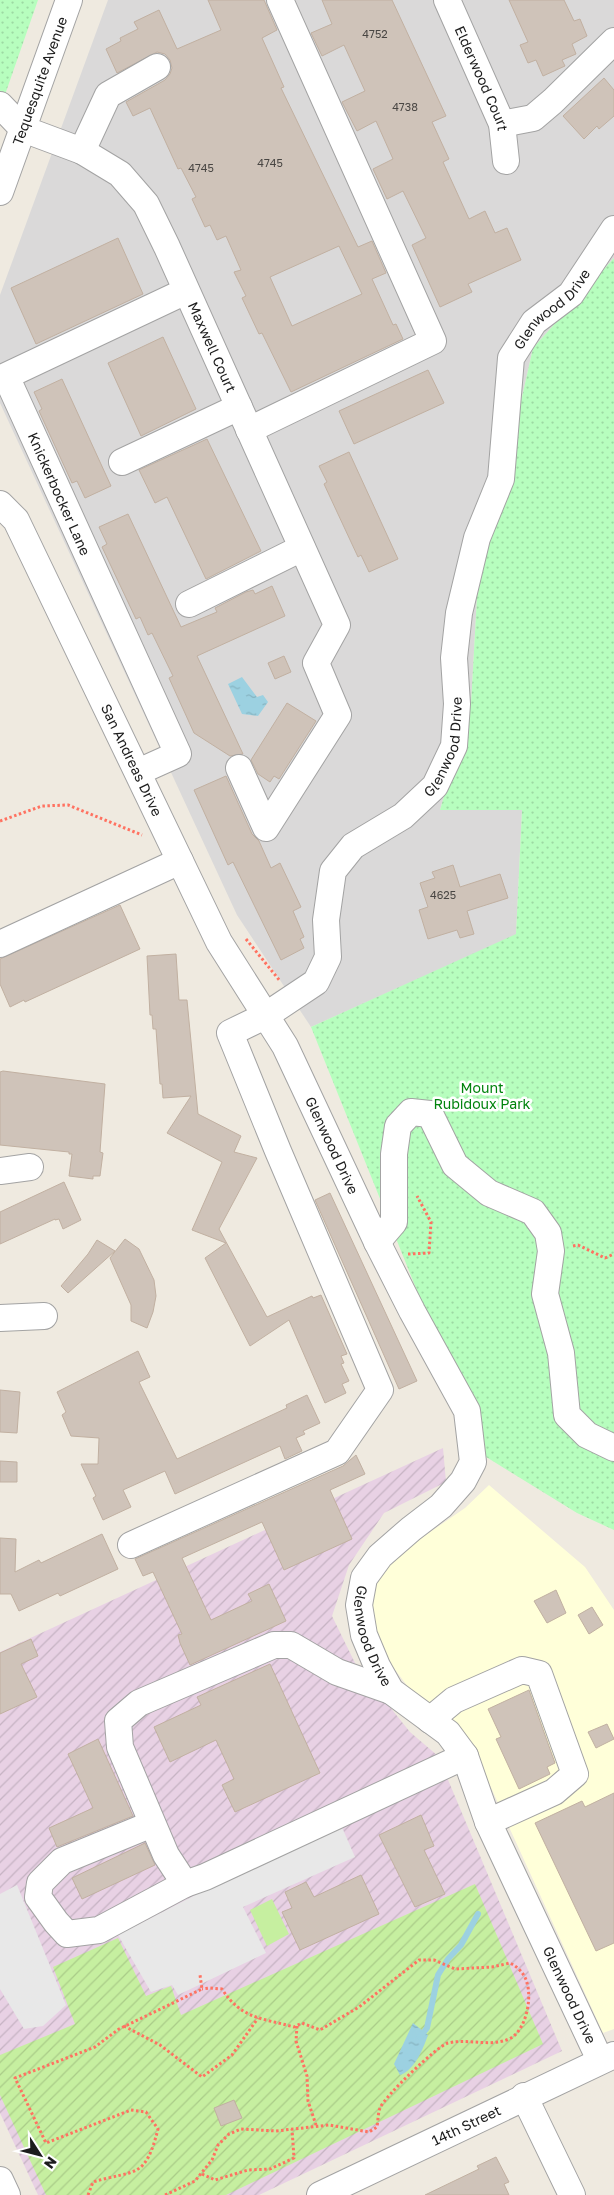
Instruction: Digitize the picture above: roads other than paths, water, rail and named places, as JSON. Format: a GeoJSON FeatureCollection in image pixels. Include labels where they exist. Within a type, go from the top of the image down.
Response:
{"type":"FeatureCollection","features":[{"type":"Feature","properties":{"kind":"street","name":"Tequesquite Avenue"},"geometry":{"type":"LineString","coordinates":[[0,192],[11,131],[69,0]]}},
{"type":"Feature","properties":{"kind":"street"},"geometry":{"type":"LineString","coordinates":[[122,462],[244,418],[433,340],[280,0]]}},
{"type":"Feature","properties":{"kind":"street","name":"Elderwood Court"},"geometry":{"type":"LineString","coordinates":[[447,0],[502,124],[506,161]]}},
{"type":"Feature","properties":{"kind":"street"},"geometry":{"type":"LineString","coordinates":[[502,124],[533,118],[553,102],[614,41]]}},
{"type":"Feature","properties":{"kind":"street"},"geometry":{"type":"LineString","coordinates":[[82,151],[108,96],[157,67]]}},
{"type":"Feature","properties":{"kind":"street"},"geometry":{"type":"LineString","coordinates":[[0,105],[11,131]]}},
{"type":"Feature","properties":{"kind":"street","name":"Maxwell Court"},"geometry":{"type":"LineString","coordinates":[[11,131],[82,151],[120,174],[146,204],[337,625],[316,663],[338,715],[266,828],[239,768]]}},
{"type":"Feature","properties":{"kind":"street","name":"Glenwood Drive"},"geometry":{"type":"LineString","coordinates":[[607,2058],[488,1822],[465,1756],[448,1733],[391,1691],[377,1666],[364,1635],[359,1605],[364,1578],[380,1556],[410,1529],[441,1506],[463,1481],[473,1462],[466,1411],[377,1242],[285,1046],[265,1016],[316,982],[328,957],[326,920],[333,871],[353,846],[404,816],[435,786],[454,746],[457,704],[454,658],[459,613],[477,538],[502,479],[511,358],[534,322],[571,294],[614,228]]}},
{"type":"Feature","properties":{"kind":"street","name":"Knickerbocker Lane"},"geometry":{"type":"LineString","coordinates":[[138,772],[178,754],[6,376],[186,291]]}},
{"type":"Feature","properties":{"kind":"street","name":"San Andreas Drive"},"geometry":{"type":"LineString","coordinates":[[0,504],[16,520],[219,942],[265,1016]]}},
{"type":"Feature","properties":{"kind":"street"},"geometry":{"type":"LineString","coordinates":[[189,604],[302,548]]}},
{"type":"Feature","properties":{"kind":"street"},"geometry":{"type":"LineString","coordinates":[[0,944],[180,860]]}},
{"type":"Feature","properties":{"kind":"street"},"geometry":{"type":"LineString","coordinates":[[131,1545],[337,1452],[380,1390],[271,1135],[230,1033],[265,1016]]}},
{"type":"Feature","properties":{"kind":"street"},"geometry":{"type":"LineString","coordinates":[[377,1242],[394,1222],[394,1154],[398,1126],[411,1112],[430,1114],[455,1165],[489,1193],[533,1212],[548,1233],[551,1251],[545,1294],[561,1353],[567,1415],[587,1435],[614,1448]]}},
{"type":"Feature","properties":{"kind":"street"},"geometry":{"type":"LineString","coordinates":[[0,1170],[30,1166]]}},
{"type":"Feature","properties":{"kind":"street"},"geometry":{"type":"LineString","coordinates":[[0,1318],[44,1316]]}},
{"type":"Feature","properties":{"kind":"street"},"geometry":{"type":"LineString","coordinates":[[185,1884],[166,1855],[120,1747],[118,1721],[139,1703],[274,1645],[291,1645],[337,1672],[391,1691]]}},
{"type":"Feature","properties":{"kind":"street"},"geometry":{"type":"LineString","coordinates":[[430,1720],[454,1700],[522,1670],[539,1674],[575,1774],[554,1792],[488,1822]]}},
{"type":"Feature","properties":{"kind":"street"},"geometry":{"type":"LineString","coordinates":[[152,1824],[62,1861],[40,1883],[38,1897],[67,1934],[99,1930],[185,1884],[205,1877],[465,1756]]}},
{"type":"Feature","properties":{"kind":"street","name":"14th Street"},"geometry":{"type":"LineString","coordinates":[[320,2195],[607,2058]]}},
{"type":"Feature","properties":{"kind":"street"},"geometry":{"type":"LineString","coordinates":[[524,2096],[572,2195]]}},
{"type":"Feature","properties":{"kind":"street"},"geometry":{"type":"LineString","coordinates":[[0,2180],[7,2195]]}},
{"type":"Feature","properties":{"kind":"water"},"geometry":{"type":"Polygon","coordinates":[[[242,677],[257,697],[263,695],[268,702],[258,716],[242,714],[228,684],[242,677]]]}},
{"type":"Feature","properties":{"kind":"water"},"geometry":{"type":"Polygon","coordinates":[[[413,2023],[428,2035],[414,2064],[400,2075],[394,2064],[413,2023]]]}},
{"type":"Feature","properties":{"kind":"waterway"},"geometry":{"type":"LineString","coordinates":[[420,2037],[427,2028],[438,1975],[448,1959],[461,1945],[478,1914]]}},
{"type":"Feature","properties":{"kind":"park label","name":"Mount Rubidoux Park"},"geometry":{"type":"Point","coordinates":[482,1096]}}]}
